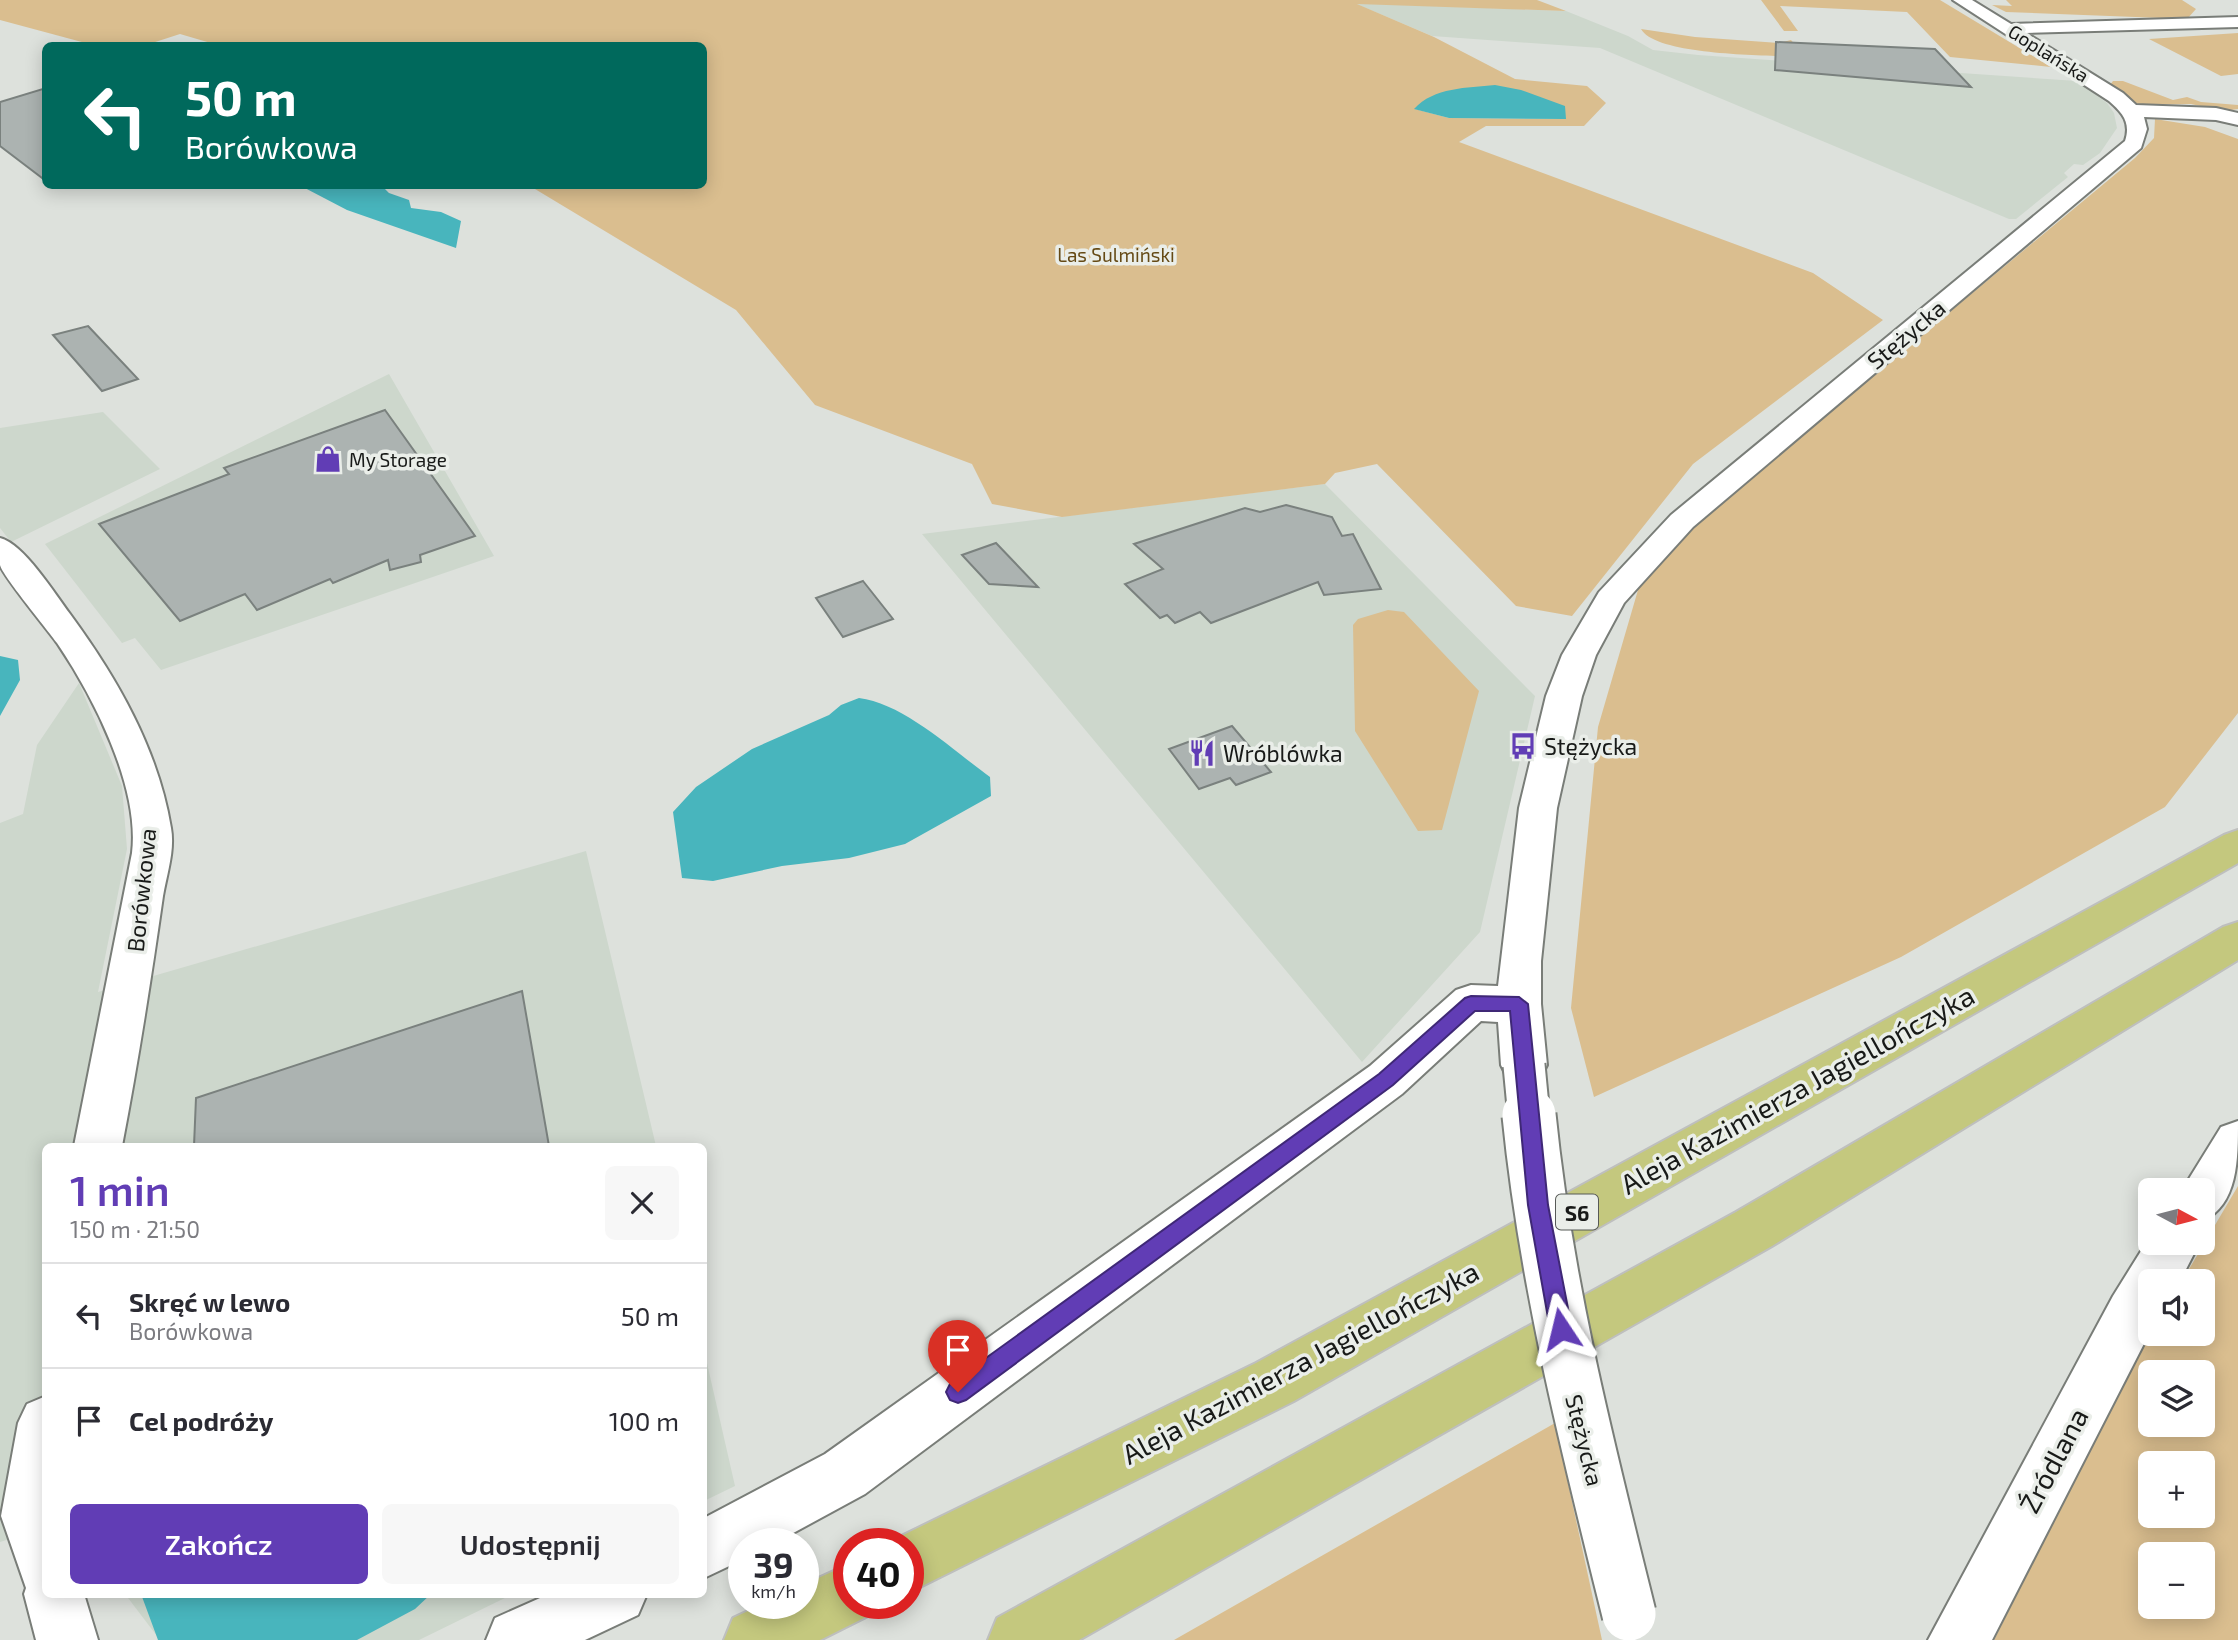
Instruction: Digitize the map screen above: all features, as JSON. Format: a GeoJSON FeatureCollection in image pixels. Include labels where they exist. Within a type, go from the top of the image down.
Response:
{"type":"FeatureCollection","features":[{"type":"Feature","properties":{"kind":"highway","name":"Aleja Kazimierza Jagiellończyka"},"geometry":{"type":"LineString","coordinates":[[924,1556],[1275,1381],[2238,845]]}},
{"type":"Feature","properties":{"kind":"highway"},"geometry":{"type":"LineString","coordinates":[[1019,1640],[1754,1229],[2238,939]]}},
{"type":"Feature","properties":{"kind":"highway"},"geometry":{"type":"LineString","coordinates":[[755,1640],[833,1602]]}},
{"type":"Feature","properties":{"kind":"street","name":"Goplańska"},"geometry":{"type":"LineString","coordinates":[[1961,0],[2090,78],[2132,111]]}},
{"type":"Feature","properties":{"kind":"street"},"geometry":{"type":"LineString","coordinates":[[2009,29],[2238,22]]}},
{"type":"Feature","properties":{"kind":"street"},"geometry":{"type":"LineString","coordinates":[[2132,111],[2216,114],[2238,120]]}},
{"type":"Feature","properties":{"kind":"street","name":"Stężycka"},"geometry":{"type":"LineString","coordinates":[[1632,1627],[1570,1378],[1538,1205],[1519,1004],[1520,961],[1530,859],[1564,696],[1579,655],[1610,599],[1682,521],[2124,155],[2134,145],[2139,132],[2132,111]]}},
{"type":"Feature","properties":{"kind":"street","name":"Borówkowa"},"geometry":{"type":"LineString","coordinates":[[0,547],[48,604],[94,676],[138,770],[152,831],[136,949],[99,1143]]}},
{"type":"Feature","properties":{"kind":"street"},"geometry":{"type":"LineString","coordinates":[[707,1547],[845,1474],[1386,1080],[1471,1003],[1519,1004]]}},
{"type":"Feature","properties":{"kind":"street"},"geometry":{"type":"LineString","coordinates":[[2216,1178],[2238,1142]]}},
{"type":"Feature","properties":{"kind":"street","name":"Źródlana"},"geometry":{"type":"LineString","coordinates":[[1959,1640],[2138,1302]]}},
{"type":"Feature","properties":{"kind":"street"},"geometry":{"type":"LineString","coordinates":[[42,1446],[30,1516],[42,1554]]}},
{"type":"Feature","properties":{"kind":"street"},"geometry":{"type":"LineString","coordinates":[[55,1598],[67,1640]]}},
{"type":"Feature","properties":{"kind":"street"},"geometry":{"type":"LineString","coordinates":[[517,1640],[608,1598]]}},
{"type":"Feature","properties":{"kind":"shaded area"},"geometry":{"type":"Polygon","coordinates":[[[1354,3],[1566,11],[1628,36],[1653,50],[1698,55],[2077,81],[2107,103],[2114,113],[2117,128],[2100,153],[2083,165],[2074,164],[2064,173],[2068,177],[2016,219],[2009,219],[1600,48],[1432,36],[1354,3]]]}},
{"type":"Feature","properties":{"kind":"shaded area","name":"My Storage"},"geometry":{"type":"Polygon","coordinates":[[[389,374],[494,556],[161,670],[135,638],[122,643],[45,544],[389,374]]]}},
{"type":"Feature","properties":{"kind":"shaded area"},"geometry":{"type":"Polygon","coordinates":[[[103,412],[160,469],[11,542],[0,528],[0,428],[103,412]]]}},
{"type":"Feature","properties":{"kind":"shaded area","name":"Wróblówka"},"geometry":{"type":"Polygon","coordinates":[[[1325,484],[1535,696],[1480,932],[1362,1062],[922,534],[1325,484]]]}},
{"type":"Feature","properties":{"kind":"shaded area"},"geometry":{"type":"Polygon","coordinates":[[[79,683],[122,786],[127,849],[98,992],[586,851],[655,1143],[42,1143],[42,1529],[0,1542],[0,823],[23,814],[37,745],[79,683]]]}},
{"type":"Feature","properties":{"kind":"shaded area"},"geometry":{"type":"Polygon","coordinates":[[[707,1363],[735,1486],[707,1500],[707,1363]]]}},
{"type":"Feature","properties":{"kind":"shaded area"},"geometry":{"type":"Polygon","coordinates":[[[128,1598],[505,1598],[419,1640],[160,1640],[128,1598]]]}},
{"type":"Feature","properties":{"kind":"green space","name":"Las Sulmiński"},"geometry":{"type":"Polygon","coordinates":[[[0,0],[1537,0],[1566,11],[1357,4],[1434,37],[1515,79],[1587,86],[1606,103],[1584,126],[1486,126],[1459,142],[1813,273],[1883,320],[1693,464],[1572,616],[1516,606],[1377,464],[1335,473],[1325,484],[1062,517],[992,504],[972,464],[815,405],[736,310],[535,189],[707,189],[707,42],[207,42],[180,34],[155,42],[82,42],[0,20],[0,0]],[[1415,109],[1449,118],[1566,119],[1415,109]]]}},
{"type":"Feature","properties":{"kind":"green space"},"geometry":{"type":"Polygon","coordinates":[[[1761,0],[1940,0],[2051,67],[1950,57],[1907,12],[1780,6],[1798,31],[1784,31],[1761,0]]]}},
{"type":"Feature","properties":{"kind":"green space"},"geometry":{"type":"Polygon","coordinates":[[[2006,0],[2182,0],[2196,9],[2187,19],[2006,12],[1992,5],[2012,6],[2006,0]]]}},
{"type":"Feature","properties":{"kind":"green space"},"geometry":{"type":"Polygon","coordinates":[[[1641,29],[1695,37],[1779,43],[1791,40],[1801,52],[1800,57],[1690,49],[1651,38],[1641,29]]]}},
{"type":"Feature","properties":{"kind":"green space"},"geometry":{"type":"Polygon","coordinates":[[[2238,33],[2238,74],[2221,76],[2149,39],[2238,33]]]}},
{"type":"Feature","properties":{"kind":"green space"},"geometry":{"type":"Polygon","coordinates":[[[2113,81],[2123,81],[2173,100],[2187,97],[2201,102],[2238,105],[2238,109],[2224,111],[2191,104],[2139,105],[2110,85],[2113,81]]]}},
{"type":"Feature","properties":{"kind":"green space"},"geometry":{"type":"Polygon","coordinates":[[[2155,119],[2205,127],[2238,139],[2238,713],[2165,807],[1901,957],[1594,1097],[1571,1008],[1598,727],[1638,590],[1636,584],[1648,566],[1717,505],[2135,158],[2154,138],[2155,119]]]}},
{"type":"Feature","properties":{"kind":"green space"},"geometry":{"type":"Polygon","coordinates":[[[1388,610],[1404,612],[1479,691],[1442,830],[1418,831],[1355,731],[1353,625],[1358,619],[1388,610]]]}},
{"type":"Feature","properties":{"kind":"green space"},"geometry":{"type":"Polygon","coordinates":[[[2238,1186],[2238,1640],[1994,1640],[2112,1401],[2144,1346],[2215,1346],[2215,1269],[2189,1269],[2197,1255],[2216,1255],[2216,1223],[2238,1186]]]}},
{"type":"Feature","properties":{"kind":"green space"},"geometry":{"type":"Polygon","coordinates":[[[1555,1423],[1602,1640],[1174,1640],[1555,1423]]]}},
{"type":"Feature","properties":{"kind":"water"},"geometry":{"type":"Polygon","coordinates":[[[1495,85],[1521,90],[1565,106],[1566,119],[1449,118],[1414,109],[1431,96],[1441,93],[1495,85]]]}},
{"type":"Feature","properties":{"kind":"water"},"geometry":{"type":"Polygon","coordinates":[[[307,189],[385,189],[409,200],[411,208],[441,212],[461,221],[456,248],[347,210],[307,189]]]}},
{"type":"Feature","properties":{"kind":"water"},"geometry":{"type":"Polygon","coordinates":[[[0,656],[18,660],[20,680],[0,716],[0,656]]]}},
{"type":"Feature","properties":{"kind":"water"},"geometry":{"type":"Polygon","coordinates":[[[859,698],[893,709],[944,742],[990,777],[991,796],[905,844],[849,858],[782,866],[713,881],[682,878],[673,812],[696,787],[752,749],[829,715],[841,705],[859,698]]]}},
{"type":"Feature","properties":{"kind":"water"},"geometry":{"type":"Polygon","coordinates":[[[142,1598],[427,1598],[415,1609],[357,1640],[158,1640],[142,1598]]]}},
{"type":"Feature","properties":{"kind":"building"},"geometry":{"type":"Polygon","coordinates":[[[1776,42],[1935,49],[1971,87],[1775,70],[1776,42]]]}},
{"type":"Feature","properties":{"kind":"building"},"geometry":{"type":"Polygon","coordinates":[[[42,89],[42,178],[0,146],[0,102],[42,89]]]}},
{"type":"Feature","properties":{"kind":"building"},"geometry":{"type":"Polygon","coordinates":[[[88,326],[138,379],[102,391],[53,335],[88,326]]]}},
{"type":"Feature","properties":{"kind":"building","name":"My Storage"},"geometry":{"type":"Polygon","coordinates":[[[385,410],[475,536],[420,555],[421,562],[390,570],[388,560],[333,583],[330,579],[257,610],[245,594],[180,621],[99,524],[229,474],[224,468],[385,410]]]}},
{"type":"Feature","properties":{"kind":"building"},"geometry":{"type":"Polygon","coordinates":[[[1286,505],[1332,517],[1342,536],[1353,534],[1381,589],[1324,595],[1318,582],[1211,623],[1200,612],[1175,623],[1167,615],[1160,618],[1125,584],[1163,569],[1134,544],[1245,508],[1260,512],[1286,505]]]}},
{"type":"Feature","properties":{"kind":"building"},"geometry":{"type":"Polygon","coordinates":[[[996,543],[1038,587],[989,584],[962,555],[996,543]]]}},
{"type":"Feature","properties":{"kind":"building"},"geometry":{"type":"Polygon","coordinates":[[[863,581],[893,619],[843,637],[816,598],[863,581]]]}},
{"type":"Feature","properties":{"kind":"building","name":"Wróblówka"},"geometry":{"type":"Polygon","coordinates":[[[1232,726],[1271,772],[1236,785],[1230,778],[1199,789],[1169,749],[1232,726]]]}},
{"type":"Feature","properties":{"kind":"building"},"geometry":{"type":"Polygon","coordinates":[[[522,991],[548,1143],[194,1143],[196,1098],[522,991]]]}},
{"type":"Feature","properties":{"kind":"place","name":"My Storage"},"geometry":{"type":"Point","coordinates":[328,459]}},
{"type":"Feature","properties":{"kind":"place","name":"Stężycka"},"geometry":{"type":"Point","coordinates":[1523,746]}},
{"type":"Feature","properties":{"kind":"place","name":"Wróblówka"},"geometry":{"type":"Point","coordinates":[1202,753]}},
{"type":"Feature","properties":{"kind":"route"},"geometry":{"type":"LineString","coordinates":[[958,1392],[1386,1080],[1471,1003],[1519,1004],[1538,1205],[1561,1329]]}}]}
